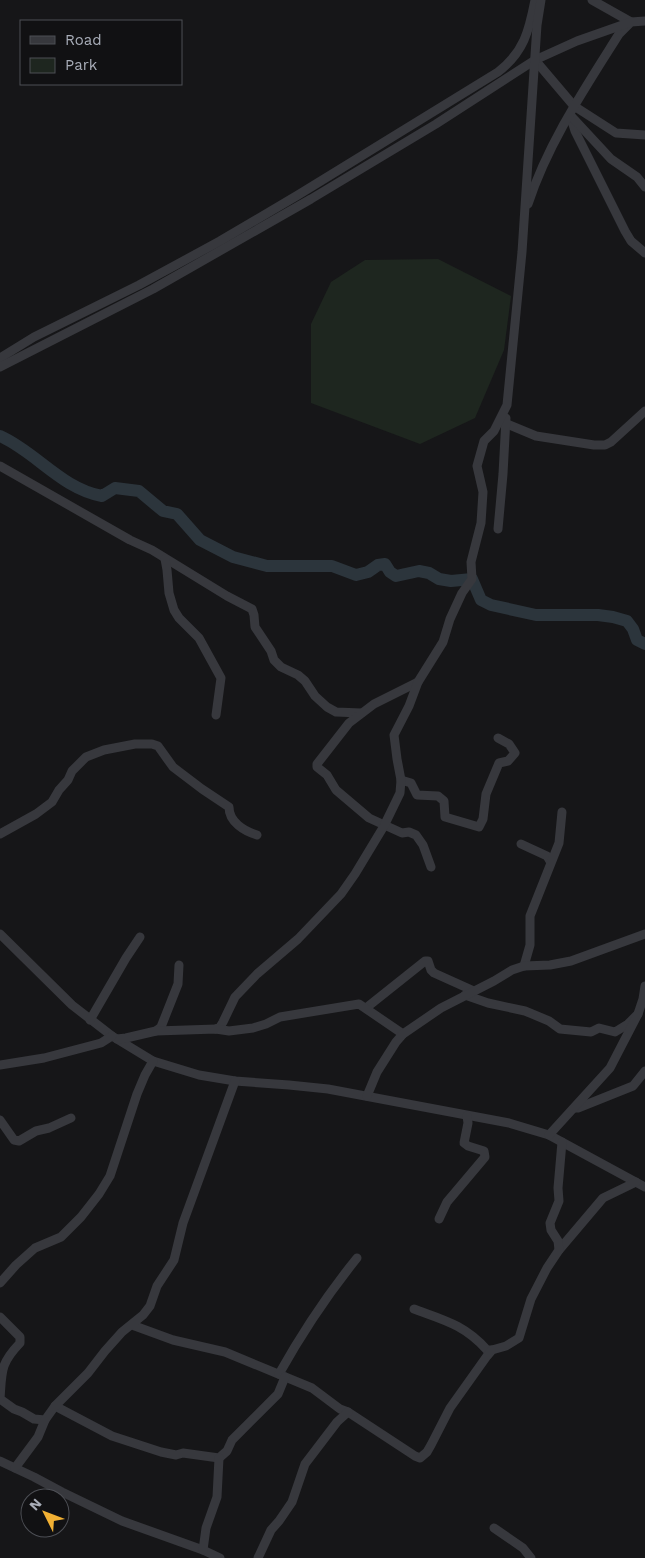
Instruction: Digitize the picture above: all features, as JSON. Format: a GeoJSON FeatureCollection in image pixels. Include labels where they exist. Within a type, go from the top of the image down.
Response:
{"type":"FeatureCollection","features":[{"type":"Feature","properties":{"kind":"street"},"geometry":{"type":"LineString","coordinates":[[0,358],[34,337],[220,242],[498,72],[510,63],[518,52],[530,23],[535,0]]}},
{"type":"Feature","properties":{"kind":"street"},"geometry":{"type":"LineString","coordinates":[[498,529],[524,215],[537,25],[541,0]]}},
{"type":"Feature","properties":{"kind":"street"},"geometry":{"type":"LineString","coordinates":[[592,0],[631,22]]}},
{"type":"Feature","properties":{"kind":"street"},"geometry":{"type":"LineString","coordinates":[[0,367],[153,289],[303,204],[436,124],[535,60],[577,41],[631,22],[645,21]]}},
{"type":"Feature","properties":{"kind":"street"},"geometry":{"type":"LineString","coordinates":[[524,215],[535,181],[574,106],[619,34],[631,22]]}},
{"type":"Feature","properties":{"kind":"street"},"geometry":{"type":"LineString","coordinates":[[535,60],[574,106],[616,133],[645,135]]}},
{"type":"Feature","properties":{"kind":"street"},"geometry":{"type":"LineString","coordinates":[[570,115],[611,159],[637,176],[645,187]]}},
{"type":"Feature","properties":{"kind":"street"},"geometry":{"type":"LineString","coordinates":[[570,115],[575,131],[625,231],[631,241],[645,253]]}},
{"type":"Feature","properties":{"kind":"street"},"geometry":{"type":"LineString","coordinates":[[216,1029],[223,1022],[235,997],[256,974],[298,939],[341,894],[384,826],[398,798],[401,780],[394,735],[409,706],[418,682],[443,642],[450,619],[462,594],[472,579],[471,562],[482,522],[483,492],[477,466],[484,441],[494,431],[507,405]]}},
{"type":"Feature","properties":{"kind":"street"},"geometry":{"type":"LineString","coordinates":[[506,423],[536,436],[602,445],[611,442],[645,412]]}},
{"type":"Feature","properties":{"kind":"street"},"geometry":{"type":"LineString","coordinates":[[0,466],[130,540],[152,550],[227,596],[252,609],[255,627],[271,651],[274,660],[281,667],[305,680],[315,696],[327,707],[336,712],[361,713]]}},
{"type":"Feature","properties":{"kind":"street"},"geometry":{"type":"LineString","coordinates":[[165,559],[169,593],[174,610],[199,638],[221,678],[216,715]]}},
{"type":"Feature","properties":{"kind":"street"},"geometry":{"type":"LineString","coordinates":[[418,682],[374,704],[361,713],[342,730],[317,764],[317,767],[327,775],[336,790],[368,818],[402,833],[409,832],[416,835],[423,845],[430,867]]}},
{"type":"Feature","properties":{"kind":"street"},"geometry":{"type":"LineString","coordinates":[[401,780],[411,783],[417,795],[438,796],[444,801],[445,817],[479,827],[483,819],[486,794],[499,763],[508,761],[515,753],[509,744],[498,738]]}},
{"type":"Feature","properties":{"kind":"street"},"geometry":{"type":"LineString","coordinates":[[0,834],[36,814],[52,802],[68,780],[72,771],[86,757],[104,750],[135,744],[152,744],[162,750],[173,767],[229,807],[229,814],[234,821],[247,832],[257,835]]}},
{"type":"Feature","properties":{"kind":"street"},"geometry":{"type":"LineString","coordinates":[[524,966],[530,945],[530,916],[558,843],[562,812]]}},
{"type":"Feature","properties":{"kind":"street"},"geometry":{"type":"LineString","coordinates":[[520,844],[547,856],[550,861]]}},
{"type":"Feature","properties":{"kind":"street"},"geometry":{"type":"LineString","coordinates":[[0,934],[90,1020],[153,1061],[198,1075],[367,1096],[509,1123],[562,1142],[645,1187]]}},
{"type":"Feature","properties":{"kind":"street"},"geometry":{"type":"LineString","coordinates":[[367,1096],[377,1072],[396,1042],[403,1034],[442,1008],[512,970],[524,966],[550,965],[571,961],[645,934]]}},
{"type":"Feature","properties":{"kind":"street"},"geometry":{"type":"LineString","coordinates":[[90,1020],[126,958],[140,938]]}},
{"type":"Feature","properties":{"kind":"street"},"geometry":{"type":"LineString","coordinates":[[366,1008],[424,961],[428,961],[434,973],[474,991]]}},
{"type":"Feature","properties":{"kind":"street"},"geometry":{"type":"LineString","coordinates":[[156,1031],[161,1027],[178,984],[180,965]]}},
{"type":"Feature","properties":{"kind":"street"},"geometry":{"type":"LineString","coordinates":[[549,1136],[610,1068],[638,1014],[645,986]]}},
{"type":"Feature","properties":{"kind":"street"},"geometry":{"type":"LineString","coordinates":[[465,995],[488,1003],[525,1011],[548,1021],[560,1029],[591,1032],[599,1028],[615,1032],[628,1024],[638,1014]]}},
{"type":"Feature","properties":{"kind":"street"},"geometry":{"type":"LineString","coordinates":[[0,1065],[44,1058],[101,1043],[114,1037],[126,1038],[156,1031],[216,1029],[229,1031],[253,1028],[280,1017],[359,1004],[403,1034]]}},
{"type":"Feature","properties":{"kind":"street"},"geometry":{"type":"LineString","coordinates":[[0,1283],[16,1265],[36,1248],[61,1237],[81,1217],[99,1194],[110,1176],[133,1105],[153,1061]]}},
{"type":"Feature","properties":{"kind":"street"},"geometry":{"type":"LineString","coordinates":[[574,1108],[633,1086],[645,1071]]}},
{"type":"Feature","properties":{"kind":"street"},"geometry":{"type":"LineString","coordinates":[[15,1468],[38,1437],[45,1420],[55,1406],[88,1373],[122,1332],[132,1325],[150,1306],[157,1286],[174,1260],[183,1223],[235,1081]]}},
{"type":"Feature","properties":{"kind":"street"},"geometry":{"type":"LineString","coordinates":[[439,1219],[447,1202],[485,1158],[486,1154],[484,1151],[464,1143],[468,1123],[467,1116]]}},
{"type":"Feature","properties":{"kind":"street"},"geometry":{"type":"LineString","coordinates":[[0,1120],[14,1140],[19,1141],[36,1131],[49,1128],[71,1118]]}},
{"type":"Feature","properties":{"kind":"street"},"geometry":{"type":"LineString","coordinates":[[559,1250],[558,1241],[551,1230],[550,1224],[559,1201],[558,1188],[562,1142]]}},
{"type":"Feature","properties":{"kind":"street"},"geometry":{"type":"LineString","coordinates":[[414,1309],[460,1327],[477,1338],[487,1350],[506,1346],[519,1338],[535,1290],[559,1250],[603,1198],[636,1182]]}},
{"type":"Feature","properties":{"kind":"street"},"geometry":{"type":"LineString","coordinates":[[203,1550],[206,1528],[217,1497],[219,1458],[226,1451],[232,1440],[278,1394],[282,1376],[304,1330],[356,1258]]}},
{"type":"Feature","properties":{"kind":"street"},"geometry":{"type":"LineString","coordinates":[[0,1316],[20,1337],[20,1343],[8,1355],[4,1364],[0,1399],[14,1409],[34,1419],[45,1420]]}},
{"type":"Feature","properties":{"kind":"street"},"geometry":{"type":"LineString","coordinates":[[132,1325],[173,1340],[225,1352],[312,1388],[340,1409],[348,1412],[420,1458],[427,1452],[455,1398],[492,1350]]}},
{"type":"Feature","properties":{"kind":"street"},"geometry":{"type":"LineString","coordinates":[[55,1406],[112,1436],[176,1455],[183,1453],[219,1458]]}},
{"type":"Feature","properties":{"kind":"street"},"geometry":{"type":"LineString","coordinates":[[258,1558],[271,1530],[280,1522],[292,1502],[305,1464],[348,1412]]}},
{"type":"Feature","properties":{"kind":"street"},"geometry":{"type":"LineString","coordinates":[[0,1461],[122,1520],[220,1558]]}},
{"type":"Feature","properties":{"kind":"street"},"geometry":{"type":"LineString","coordinates":[[494,1528],[523,1548],[532,1558]]}},
{"type":"Feature","properties":{"kind":"green space"},"geometry":{"type":"Polygon","coordinates":[[[438,259],[511,296],[504,350],[475,418],[420,444],[311,403],[311,324],[331,282],[365,260],[438,259]]]}},
{"type":"Feature","properties":{"kind":"waterway"},"geometry":{"type":"LineString","coordinates":[[0,436],[26,451],[74,486],[88,492],[102,496],[115,488],[139,491],[163,511],[177,514],[200,540],[233,557],[267,566],[332,566],[356,575],[368,572],[378,565],[385,564],[390,572],[396,576],[419,571],[429,573],[439,579],[451,581],[472,579],[481,600],[491,605],[536,615],[598,615],[613,617],[627,621],[633,629],[637,640],[645,644]]}}]}
